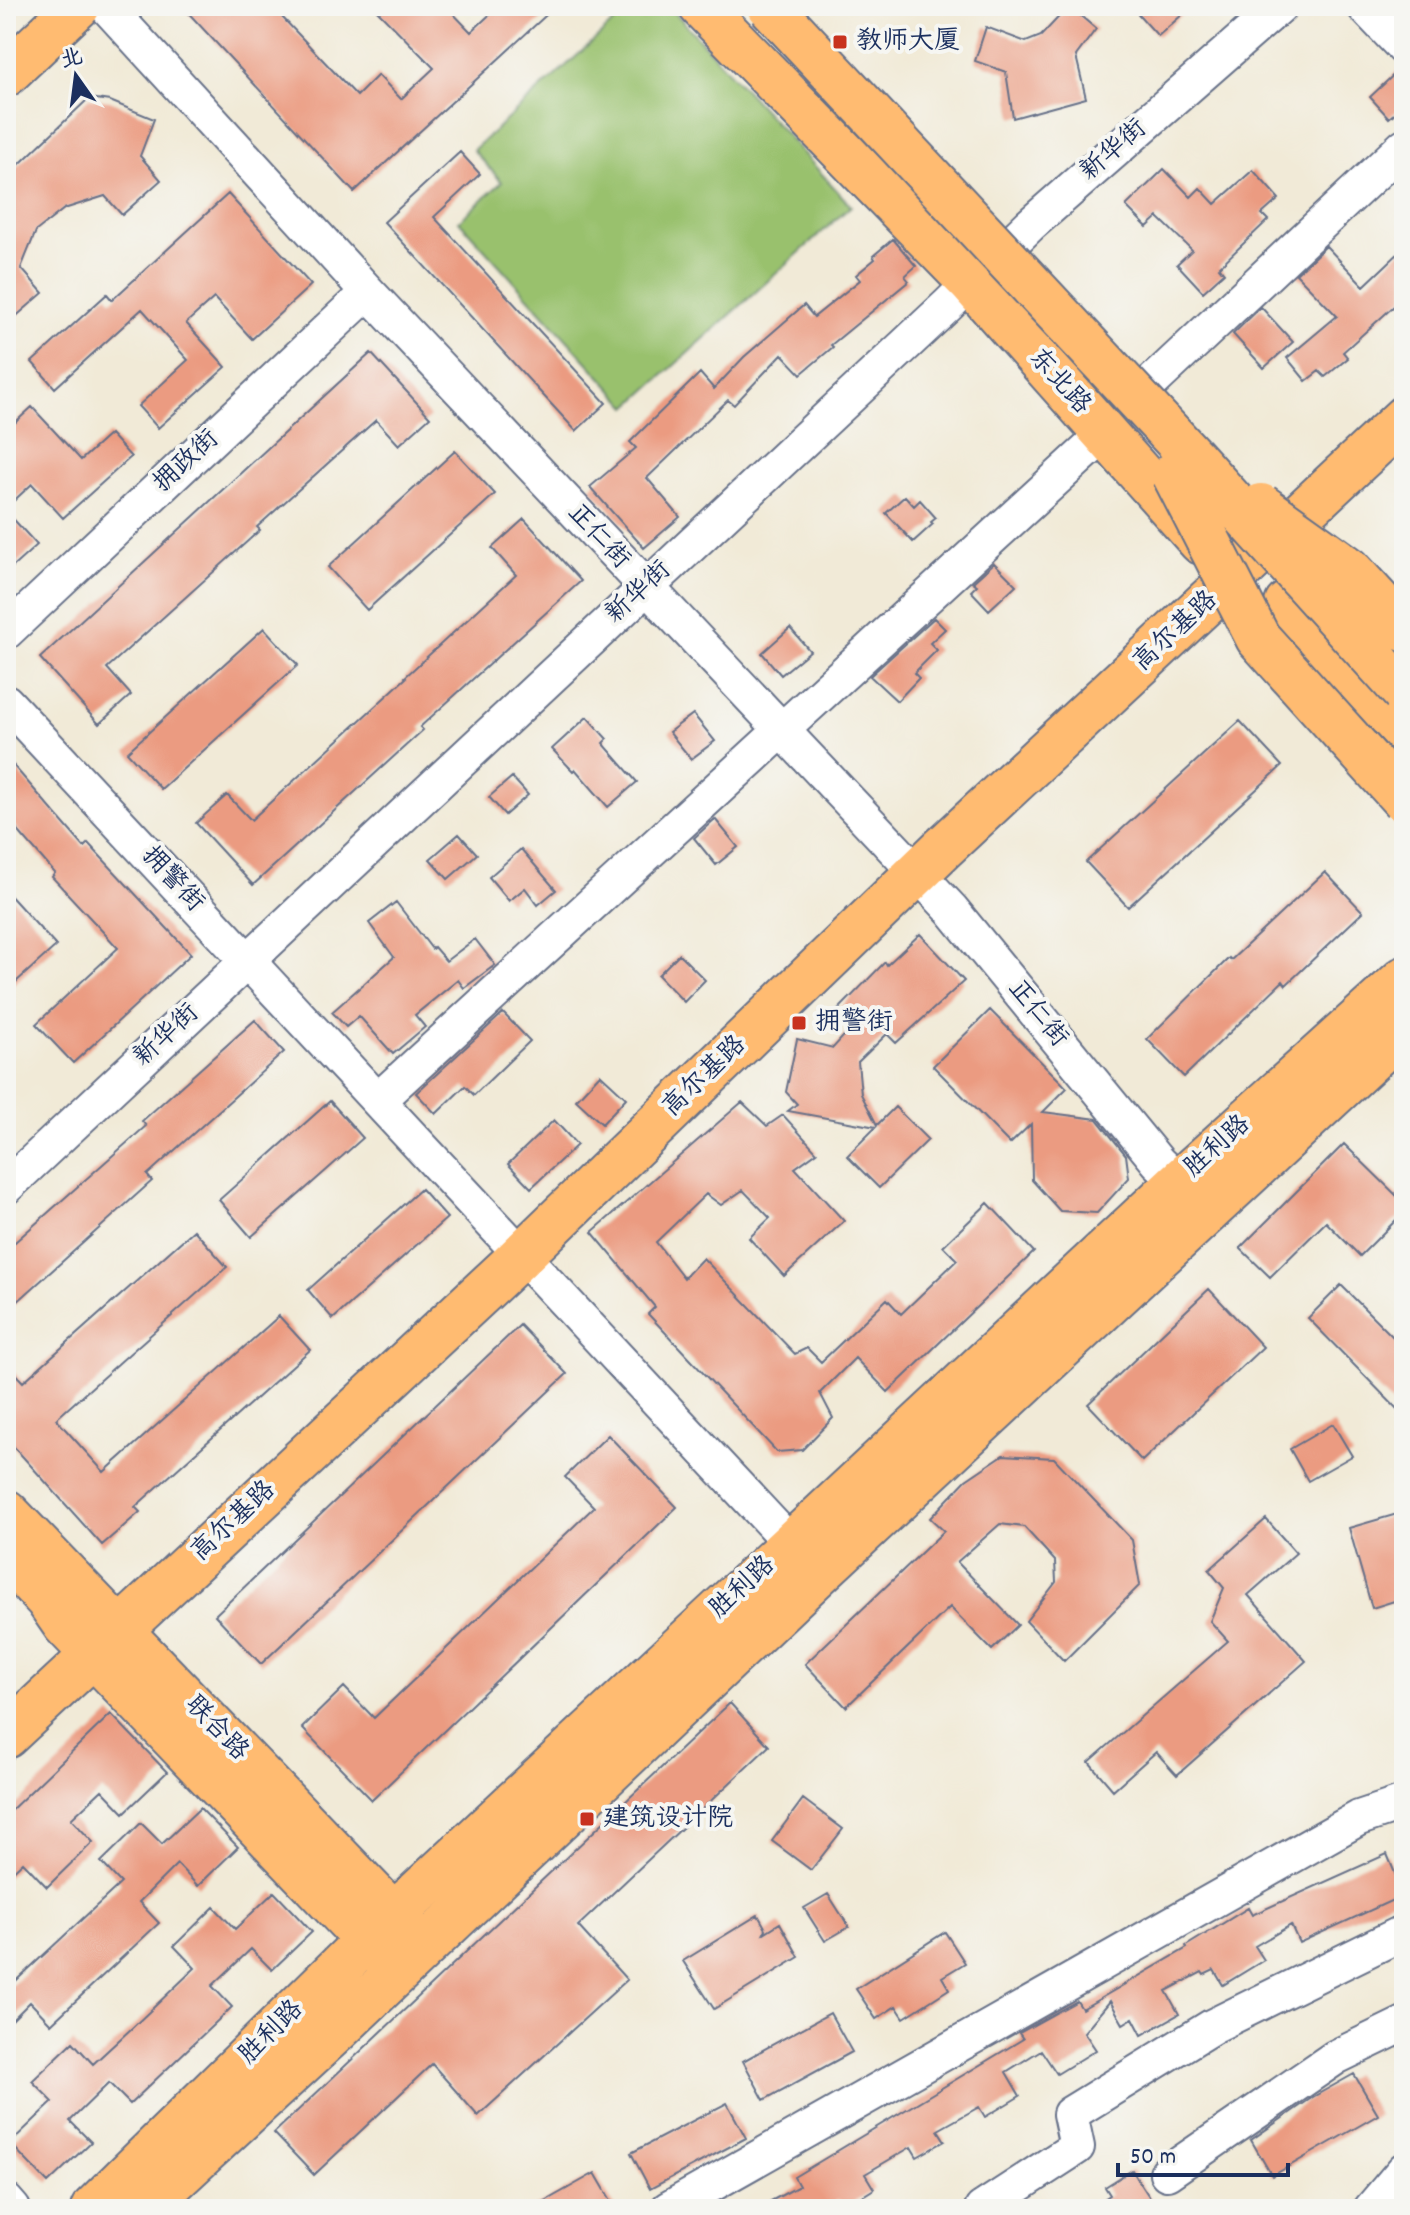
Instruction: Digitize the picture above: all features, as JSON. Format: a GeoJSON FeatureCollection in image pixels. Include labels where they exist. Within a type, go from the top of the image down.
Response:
{"type":"FeatureCollection","features":[{"type":"Feature","properties":{"kind":"main road"},"geometry":{"type":"LineString","coordinates":[[6,74],[78,6]]}},
{"type":"Feature","properties":{"kind":"main road","name":"东北路"},"geometry":{"type":"LineString","coordinates":[[701,6],[971,283],[1404,769]]}},
{"type":"Feature","properties":{"kind":"main road","name":"东北路"},"geometry":{"type":"LineString","coordinates":[[735,6],[1404,692]]}},
{"type":"Feature","properties":{"kind":"main road","name":"东北路"},"geometry":{"type":"LineString","coordinates":[[770,6],[1183,465],[1287,604],[1404,731]]}},
{"type":"Feature","properties":{"kind":"main road"},"geometry":{"type":"LineString","coordinates":[[789,6],[1011,243],[1286,528],[1404,660]]}},
{"type":"Feature","properties":{"kind":"main road","name":"高尔基路"},"geometry":{"type":"LineString","coordinates":[[6,1736],[522,1255],[917,873],[1404,418]]}},
{"type":"Feature","properties":{"kind":"main road"},"geometry":{"type":"LineString","coordinates":[[1183,465],[1349,569],[1404,629]]}},
{"type":"Feature","properties":{"kind":"main road"},"geometry":{"type":"LineString","coordinates":[[1183,465],[1258,638],[1404,800]]}},
{"type":"Feature","properties":{"kind":"main road","name":"胜利路"},"geometry":{"type":"LineString","coordinates":[[93,2209],[381,1927],[813,1567],[1179,1182],[1404,979]]}},
{"type":"Feature","properties":{"kind":"main road","name":"胜利路"},"geometry":{"type":"LineString","coordinates":[[143,2209],[411,1960],[813,1567],[1404,1029]]}},
{"type":"Feature","properties":{"kind":"main road","name":"联合路"},"geometry":{"type":"LineString","coordinates":[[6,1512],[67,1578],[108,1642]]}},
{"type":"Feature","properties":{"kind":"main road","name":"联合路"},"geometry":{"type":"LineString","coordinates":[[6,1555],[108,1642],[411,1960]]}},
{"type":"Feature","properties":{"kind":"street","name":"正仁街"},"geometry":{"type":"LineString","coordinates":[[106,6],[368,292],[952,910],[1158,1162],[1179,1182]]}},
{"type":"Feature","properties":{"kind":"street","name":"新华街"},"geometry":{"type":"LineString","coordinates":[[6,1187],[1011,243],[1280,6]]}},
{"type":"Feature","properties":{"kind":"street"},"geometry":{"type":"LineString","coordinates":[[1364,6],[1404,48]]}},
{"type":"Feature","properties":{"kind":"street"},"geometry":{"type":"LineString","coordinates":[[1148,386],[1404,146]]}},
{"type":"Feature","properties":{"kind":"street","name":"拥政街"},"geometry":{"type":"LineString","coordinates":[[6,632],[368,292]]}},
{"type":"Feature","properties":{"kind":"street"},"geometry":{"type":"LineString","coordinates":[[390,1089],[1105,434]]}},
{"type":"Feature","properties":{"kind":"street","name":"拥警街"},"geometry":{"type":"LineString","coordinates":[[6,702],[813,1567]]}},
{"type":"Feature","properties":{"kind":"street"},"geometry":{"type":"LineString","coordinates":[[668,2209],[1345,1825],[1404,1803]]}},
{"type":"Feature","properties":{"kind":"street"},"geometry":{"type":"LineString","coordinates":[[982,2209],[1077,2147],[1070,2114],[1213,2026],[1404,1932]]}},
{"type":"Feature","properties":{"kind":"street"},"geometry":{"type":"LineString","coordinates":[[1167,2173],[1336,2057],[1404,2024]]}},
{"type":"Feature","properties":{"kind":"street"},"geometry":{"type":"LineString","coordinates":[[1371,2209],[1404,2170]]}},
{"type":"Feature","properties":{"kind":"street"},"geometry":{"type":"LineString","coordinates":[[6,2201],[13,2209]]}},
{"type":"Feature","properties":{"kind":"green space"},"geometry":{"type":"Polygon","coordinates":[[[632,6],[669,6],[851,206],[628,407],[459,221],[502,182],[473,150],[632,6]]]}},
{"type":"Feature","properties":{"kind":"building"},"geometry":{"type":"Polygon","coordinates":[[[182,6],[292,6],[281,16],[357,96],[378,75],[401,99],[434,68],[373,6],[446,6],[471,32],[499,6],[556,6],[354,192],[182,6]]]}},
{"type":"Feature","properties":{"kind":"building"},"geometry":{"type":"Polygon","coordinates":[[[1069,6],[1096,29],[1076,56],[1086,98],[1013,118],[1006,72],[975,61],[986,27],[1026,42],[1041,36],[1069,6]]]}},
{"type":"Feature","properties":{"kind":"building"},"geometry":{"type":"Polygon","coordinates":[[[1131,6],[1192,6],[1158,36],[1131,6]]]}},
{"type":"Feature","properties":{"kind":"building"},"geometry":{"type":"Polygon","coordinates":[[[1402,67],[1404,105],[1389,118],[1370,97],[1402,67]]]}},
{"type":"Feature","properties":{"kind":"building"},"geometry":{"type":"Polygon","coordinates":[[[89,98],[110,101],[154,119],[140,156],[161,180],[122,215],[105,196],[64,209],[36,231],[21,268],[43,293],[6,325],[6,177],[89,98]]]}},
{"type":"Feature","properties":{"kind":"building"},"geometry":{"type":"Polygon","coordinates":[[[460,152],[480,174],[434,217],[606,403],[576,431],[384,222],[460,152]]]}},
{"type":"Feature","properties":{"kind":"building"},"geometry":{"type":"Polygon","coordinates":[[[1164,169],[1191,197],[1200,188],[1215,204],[1253,170],[1279,199],[1262,214],[1268,220],[1219,267],[1224,273],[1203,292],[1177,264],[1192,250],[1158,217],[1147,227],[1126,206],[1164,169]]]}},
{"type":"Feature","properties":{"kind":"building"},"geometry":{"type":"Polygon","coordinates":[[[228,194],[311,285],[252,339],[214,298],[186,323],[226,367],[158,428],[138,406],[188,360],[142,309],[55,388],[32,362],[107,294],[112,300],[228,194]]]}},
{"type":"Feature","properties":{"kind":"building"},"geometry":{"type":"Polygon","coordinates":[[[893,239],[916,266],[905,276],[909,281],[801,374],[782,354],[734,405],[728,400],[647,478],[680,517],[644,548],[590,487],[636,448],[630,442],[700,373],[714,389],[744,357],[804,305],[814,317],[860,280],[856,275],[893,239]]]}},
{"type":"Feature","properties":{"kind":"building"},"geometry":{"type":"Polygon","coordinates":[[[1326,246],[1364,286],[1404,248],[1404,297],[1343,352],[1348,358],[1325,377],[1319,371],[1306,381],[1287,358],[1337,316],[1296,274],[1326,246]]]}},
{"type":"Feature","properties":{"kind":"building"},"geometry":{"type":"Polygon","coordinates":[[[1261,307],[1293,342],[1264,368],[1233,334],[1261,307]]]}},
{"type":"Feature","properties":{"kind":"building"},"geometry":{"type":"Polygon","coordinates":[[[371,353],[430,417],[399,445],[376,420],[257,527],[260,530],[107,668],[131,695],[99,724],[40,658],[371,353]]]}},
{"type":"Feature","properties":{"kind":"building"},"geometry":{"type":"Polygon","coordinates":[[[32,407],[81,460],[110,434],[131,457],[63,518],[32,484],[6,508],[6,431],[32,407]]]}},
{"type":"Feature","properties":{"kind":"building"},"geometry":{"type":"Polygon","coordinates":[[[455,451],[495,494],[367,610],[328,567],[455,451]]]}},
{"type":"Feature","properties":{"kind":"building"},"geometry":{"type":"Polygon","coordinates":[[[905,496],[914,506],[920,500],[936,518],[913,542],[886,513],[905,496]]]}},
{"type":"Feature","properties":{"kind":"building"},"geometry":{"type":"Polygon","coordinates":[[[6,511],[37,545],[6,573],[6,511]]]}},
{"type":"Feature","properties":{"kind":"building"},"geometry":{"type":"Polygon","coordinates":[[[524,519],[581,581],[253,885],[196,823],[227,795],[251,820],[406,678],[516,575],[492,548],[524,519]]]}},
{"type":"Feature","properties":{"kind":"building"},"geometry":{"type":"Polygon","coordinates":[[[994,563],[1016,585],[989,610],[971,591],[977,585],[973,582],[994,563]]]}},
{"type":"Feature","properties":{"kind":"building"},"geometry":{"type":"Polygon","coordinates":[[[934,618],[945,629],[930,643],[937,650],[914,673],[919,678],[897,701],[870,676],[934,618]]]}},
{"type":"Feature","properties":{"kind":"building"},"geometry":{"type":"Polygon","coordinates":[[[264,628],[298,665],[161,789],[127,752],[264,628]]]}},
{"type":"Feature","properties":{"kind":"building"},"geometry":{"type":"Polygon","coordinates":[[[790,628],[810,651],[781,675],[762,653],[790,628]]]}},
{"type":"Feature","properties":{"kind":"building"},"geometry":{"type":"Polygon","coordinates":[[[693,714],[715,741],[691,759],[669,732],[693,714]]]}},
{"type":"Feature","properties":{"kind":"building"},"geometry":{"type":"Polygon","coordinates":[[[587,717],[607,739],[603,743],[637,782],[608,807],[575,769],[573,771],[552,749],[587,717]]]}},
{"type":"Feature","properties":{"kind":"building"},"geometry":{"type":"Polygon","coordinates":[[[1240,721],[1282,766],[1128,907],[1086,862],[1240,721]]]}},
{"type":"Feature","properties":{"kind":"building"},"geometry":{"type":"Polygon","coordinates":[[[6,757],[84,847],[88,843],[191,954],[73,1063],[36,1024],[118,948],[52,877],[55,873],[6,817],[6,757]]]}},
{"type":"Feature","properties":{"kind":"building"},"geometry":{"type":"Polygon","coordinates":[[[512,777],[528,795],[505,815],[489,797],[512,777]]]}},
{"type":"Feature","properties":{"kind":"building"},"geometry":{"type":"Polygon","coordinates":[[[715,819],[738,847],[716,865],[694,838],[715,819]]]}},
{"type":"Feature","properties":{"kind":"building"},"geometry":{"type":"Polygon","coordinates":[[[459,834],[477,854],[448,879],[430,859],[459,834]]]}},
{"type":"Feature","properties":{"kind":"building"},"geometry":{"type":"Polygon","coordinates":[[[521,849],[556,890],[538,905],[525,888],[509,901],[489,877],[521,849]]]}},
{"type":"Feature","properties":{"kind":"building"},"geometry":{"type":"Polygon","coordinates":[[[1325,872],[1363,912],[1286,985],[1283,981],[1184,1077],[1147,1039],[1229,958],[1231,960],[1325,872]]]}},
{"type":"Feature","properties":{"kind":"building"},"geometry":{"type":"Polygon","coordinates":[[[6,891],[56,946],[6,991],[6,891]]]}},
{"type":"Feature","properties":{"kind":"building"},"geometry":{"type":"Polygon","coordinates":[[[396,902],[432,949],[434,947],[446,961],[475,939],[495,965],[464,988],[458,980],[415,1015],[425,1027],[393,1054],[359,1016],[346,1027],[332,1012],[394,957],[369,923],[396,902]]]}},
{"type":"Feature","properties":{"kind":"building"},"geometry":{"type":"Polygon","coordinates":[[[920,934],[964,981],[896,1043],[887,1034],[858,1062],[861,1094],[877,1125],[895,1107],[928,1140],[879,1188],[847,1156],[876,1127],[788,1111],[797,1104],[786,1092],[797,1039],[833,1048],[852,1027],[838,1010],[885,962],[887,965],[920,934]]]}},
{"type":"Feature","properties":{"kind":"building"},"geometry":{"type":"Polygon","coordinates":[[[679,954],[705,980],[684,1002],[658,975],[679,954]]]}},
{"type":"Feature","properties":{"kind":"building"},"geometry":{"type":"Polygon","coordinates":[[[990,1010],[1067,1088],[1043,1112],[1097,1119],[1126,1155],[1129,1178],[1097,1213],[1060,1211],[1032,1180],[1031,1124],[1010,1144],[933,1066],[990,1010]]]}},
{"type":"Feature","properties":{"kind":"building"},"geometry":{"type":"Polygon","coordinates":[[[503,1013],[530,1041],[474,1095],[465,1086],[436,1114],[416,1093],[503,1013]]]}},
{"type":"Feature","properties":{"kind":"building"},"geometry":{"type":"Polygon","coordinates":[[[255,1020],[284,1052],[147,1175],[152,1181],[6,1312],[6,1250],[146,1126],[142,1121],[255,1020]]]}},
{"type":"Feature","properties":{"kind":"building"},"geometry":{"type":"Polygon","coordinates":[[[600,1074],[626,1098],[602,1124],[576,1100],[600,1074]]]}},
{"type":"Feature","properties":{"kind":"building"},"geometry":{"type":"Polygon","coordinates":[[[330,1101],[363,1138],[251,1237],[219,1200],[330,1101]]]}},
{"type":"Feature","properties":{"kind":"building"},"geometry":{"type":"Polygon","coordinates":[[[742,1102],[767,1126],[783,1115],[817,1152],[795,1168],[844,1221],[784,1276],[749,1238],[770,1218],[743,1190],[721,1205],[706,1194],[656,1242],[684,1278],[703,1258],[795,1354],[807,1348],[821,1362],[887,1299],[901,1314],[957,1260],[943,1246],[988,1203],[1034,1252],[888,1392],[855,1358],[820,1393],[833,1418],[802,1450],[777,1452],[648,1314],[655,1307],[592,1232],[742,1102]]]}},
{"type":"Feature","properties":{"kind":"building"},"geometry":{"type":"Polygon","coordinates":[[[554,1120],[577,1145],[531,1188],[508,1164],[554,1120]]]}},
{"type":"Feature","properties":{"kind":"building"},"geometry":{"type":"Polygon","coordinates":[[[1344,1144],[1404,1203],[1404,1212],[1360,1256],[1326,1222],[1270,1277],[1240,1248],[1344,1144]]]}},
{"type":"Feature","properties":{"kind":"building"},"geometry":{"type":"Polygon","coordinates":[[[421,1189],[447,1218],[333,1319],[308,1290],[421,1189]]]}},
{"type":"Feature","properties":{"kind":"building"},"geometry":{"type":"Polygon","coordinates":[[[194,1230],[227,1267],[56,1419],[104,1472],[279,1316],[310,1350],[135,1507],[140,1512],[102,1545],[6,1438],[6,1364],[23,1382],[194,1230]]]}},
{"type":"Feature","properties":{"kind":"building"},"geometry":{"type":"Polygon","coordinates":[[[1341,1285],[1404,1348],[1404,1416],[1308,1318],[1341,1285]]]}},
{"type":"Feature","properties":{"kind":"building"},"geometry":{"type":"Polygon","coordinates":[[[1209,1289],[1263,1347],[1142,1461],[1088,1404],[1209,1289]]]}},
{"type":"Feature","properties":{"kind":"building"},"geometry":{"type":"Polygon","coordinates":[[[520,1325],[567,1374],[261,1664],[215,1615],[520,1325]]]}},
{"type":"Feature","properties":{"kind":"building"},"geometry":{"type":"Polygon","coordinates":[[[1333,1424],[1352,1456],[1308,1481],[1290,1449],[1333,1424]]]}},
{"type":"Feature","properties":{"kind":"building"},"geometry":{"type":"Polygon","coordinates":[[[608,1435],[677,1507],[372,1800],[302,1728],[344,1687],[374,1718],[594,1507],[565,1477],[608,1435]]]}},
{"type":"Feature","properties":{"kind":"building"},"geometry":{"type":"Polygon","coordinates":[[[1003,1455],[1054,1458],[1132,1540],[1140,1585],[1064,1661],[1026,1621],[1056,1582],[1055,1561],[1024,1527],[1000,1524],[957,1562],[1018,1625],[992,1650],[950,1607],[846,1707],[805,1664],[944,1531],[930,1518],[966,1480],[1003,1455]]]}},
{"type":"Feature","properties":{"kind":"building"},"geometry":{"type":"Polygon","coordinates":[[[1404,1512],[1404,1598],[1372,1608],[1349,1528],[1404,1512]]]}},
{"type":"Feature","properties":{"kind":"building"},"geometry":{"type":"Polygon","coordinates":[[[1266,1519],[1296,1553],[1248,1595],[1306,1661],[1177,1775],[1156,1752],[1113,1790],[1089,1762],[1228,1641],[1210,1621],[1224,1588],[1209,1570],[1266,1519]]]}},
{"type":"Feature","properties":{"kind":"building"},"geometry":{"type":"Polygon","coordinates":[[[730,1703],[769,1746],[578,1926],[627,1980],[478,2116],[432,2064],[314,2175],[274,2133],[730,1703]]]}},
{"type":"Feature","properties":{"kind":"building"},"geometry":{"type":"Polygon","coordinates":[[[111,1714],[167,1772],[124,1813],[102,1790],[71,1819],[93,1842],[47,1887],[23,1862],[6,1878],[6,1815],[111,1714]]]}},
{"type":"Feature","properties":{"kind":"building"},"geometry":{"type":"Polygon","coordinates":[[[803,1799],[843,1829],[811,1870],[772,1841],[803,1799]]]}},
{"type":"Feature","properties":{"kind":"building"},"geometry":{"type":"Polygon","coordinates":[[[200,1808],[238,1847],[198,1886],[177,1864],[139,1902],[159,1923],[51,2024],[30,2002],[6,2026],[6,1990],[121,1883],[101,1862],[141,1823],[162,1844],[200,1808]]]}},
{"type":"Feature","properties":{"kind":"building"},"geometry":{"type":"Polygon","coordinates":[[[1387,1854],[1404,1895],[1299,1943],[1291,1925],[1255,1946],[1264,1960],[1223,1985],[1214,1970],[1204,1975],[1202,1972],[1166,1991],[1179,2014],[1142,2035],[1133,2018],[1123,2024],[1110,2001],[1084,2032],[1096,2050],[1057,2074],[1041,2050],[1006,2072],[1020,2096],[985,2117],[979,2107],[938,2130],[945,2141],[917,2157],[911,2147],[865,2174],[874,2189],[845,2207],[838,2200],[824,2209],[756,2209],[799,2186],[794,2177],[1023,2039],[1019,2033],[1077,2001],[1082,2009],[1187,1948],[1248,1908],[1252,1915],[1387,1854]]]}},
{"type":"Feature","properties":{"kind":"building"},"geometry":{"type":"Polygon","coordinates":[[[274,1892],[312,1932],[272,1970],[251,1949],[212,1986],[232,2007],[130,2104],[109,2083],[70,2121],[91,2142],[48,2183],[10,2143],[53,2102],[32,2081],[73,2042],[93,2064],[195,1968],[174,1946],[214,1907],[235,1929],[274,1892]]]}},
{"type":"Feature","properties":{"kind":"building"},"geometry":{"type":"Polygon","coordinates":[[[828,1894],[849,1927],[825,1941],[804,1908],[828,1894]]]}},
{"type":"Feature","properties":{"kind":"building"},"geometry":{"type":"Polygon","coordinates":[[[758,1915],[766,1929],[764,1933],[780,1923],[799,1957],[714,2009],[683,1961],[758,1915]]]}},
{"type":"Feature","properties":{"kind":"building"},"geometry":{"type":"Polygon","coordinates":[[[945,1932],[965,1963],[942,1977],[949,1989],[904,2018],[896,2006],[876,2019],[856,1989],[945,1932]]]}},
{"type":"Feature","properties":{"kind":"building"},"geometry":{"type":"Polygon","coordinates":[[[830,2013],[852,2052],[764,2100],[743,2061],[830,2013]]]}},
{"type":"Feature","properties":{"kind":"building"},"geometry":{"type":"Polygon","coordinates":[[[1354,2074],[1378,2115],[1272,2176],[1251,2140],[1313,2097],[1354,2074]]]}},
{"type":"Feature","properties":{"kind":"building"},"geometry":{"type":"Polygon","coordinates":[[[727,2103],[746,2138],[650,2189],[631,2153],[727,2103]]]}},
{"type":"Feature","properties":{"kind":"building"},"geometry":{"type":"Polygon","coordinates":[[[1132,2170],[1157,2209],[1089,2209],[1110,2195],[1105,2187],[1132,2170]]]}},
{"type":"Feature","properties":{"kind":"building"},"geometry":{"type":"Polygon","coordinates":[[[595,2173],[616,2209],[531,2209],[595,2173]]]}},
{"type":"Feature","properties":{"kind":"place","name":"教师大厦"},"geometry":{"type":"Point","coordinates":[840,42]}},
{"type":"Feature","properties":{"kind":"place","name":"拥警街"},"geometry":{"type":"Point","coordinates":[799,1023]}},
{"type":"Feature","properties":{"kind":"place","name":"建筑设计院"},"geometry":{"type":"Point","coordinates":[587,1819]}}]}
